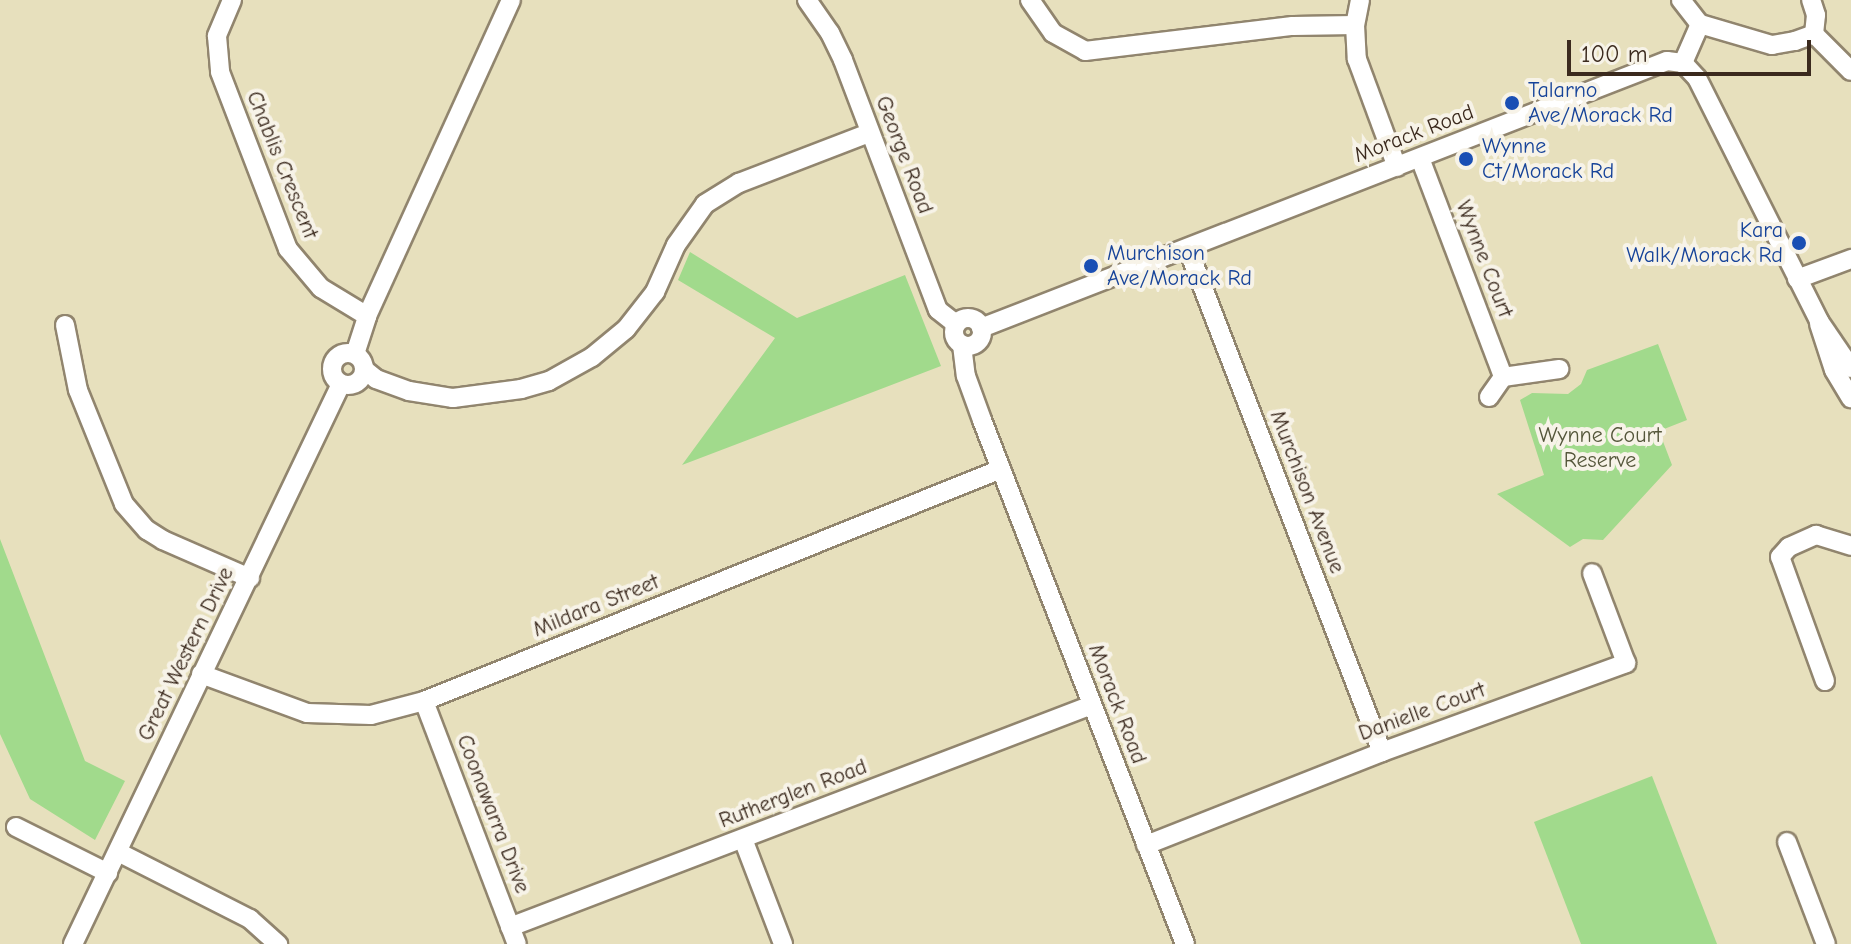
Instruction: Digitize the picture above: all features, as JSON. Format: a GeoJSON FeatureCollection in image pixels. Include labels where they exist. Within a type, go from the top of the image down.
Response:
{"type":"FeatureCollection","features":[{"type":"Feature","properties":{"kind":"street","name":"Chablis Crescent"},"geometry":{"type":"LineString","coordinates":[[232,0],[217,36],[220,72],[288,249],[321,288],[367,316]]}},
{"type":"Feature","properties":{"kind":"street"},"geometry":{"type":"LineString","coordinates":[[511,0],[367,316],[360,362],[357,383],[341,384],[333,374],[334,362],[343,354],[360,362],[376,379],[409,391],[453,398],[521,389],[549,381],[592,357],[626,329],[655,292],[676,245],[705,204],[739,183],[869,133]]}},
{"type":"Feature","properties":{"kind":"street","name":"George Road"},"geometry":{"type":"LineString","coordinates":[[807,0],[837,46],[938,310],[956,324]]}},
{"type":"Feature","properties":{"kind":"street"},"geometry":{"type":"LineString","coordinates":[[1030,0],[1053,33],[1085,51],[1293,26],[1355,25]]}},
{"type":"Feature","properties":{"kind":"street"},"geometry":{"type":"LineString","coordinates":[[1360,0],[1355,25],[1357,59],[1397,167]]}},
{"type":"Feature","properties":{"kind":"street"},"geometry":{"type":"LineString","coordinates":[[1681,0],[1700,24],[1772,45],[1814,34]]}},
{"type":"Feature","properties":{"kind":"street"},"geometry":{"type":"LineString","coordinates":[[1811,0],[1816,15],[1814,34]]}},
{"type":"Feature","properties":{"kind":"street"},"geometry":{"type":"LineString","coordinates":[[1700,24],[1683,63],[1706,94],[1819,321],[1851,368]]}},
{"type":"Feature","properties":{"kind":"street"},"geometry":{"type":"LineString","coordinates":[[1814,34],[1851,71]]}},
{"type":"Feature","properties":{"kind":"street","name":"Morack Road"},"geometry":{"type":"LineString","coordinates":[[981,328],[1667,61],[1683,63]]}},
{"type":"Feature","properties":{"kind":"street","name":"Wynne Court"},"geometry":{"type":"LineString","coordinates":[[1420,158],[1503,377]]}},
{"type":"Feature","properties":{"kind":"street","name":"Murchison Avenue"},"geometry":{"type":"LineString","coordinates":[[1188,249],[1382,752]]}},
{"type":"Feature","properties":{"kind":"street"},"geometry":{"type":"LineString","coordinates":[[1797,279],[1851,259]]}},
{"type":"Feature","properties":{"kind":"street"},"geometry":{"type":"LineString","coordinates":[[963,318],[972,318],[981,328],[981,337],[975,344],[962,345],[953,333],[956,324],[963,318]]}},
{"type":"Feature","properties":{"kind":"street"},"geometry":{"type":"LineString","coordinates":[[1819,321],[1834,370],[1851,398]]}},
{"type":"Feature","properties":{"kind":"street"},"geometry":{"type":"LineString","coordinates":[[65,325],[78,390],[124,504],[147,530],[163,540],[250,578]]}},
{"type":"Feature","properties":{"kind":"street","name":"Morack Road"},"geometry":{"type":"LineString","coordinates":[[962,345],[966,376],[1185,944]]}},
{"type":"Feature","properties":{"kind":"street"},"geometry":{"type":"LineString","coordinates":[[1489,397],[1503,377],[1559,369]]}},
{"type":"Feature","properties":{"kind":"street","name":"Great Western Drive"},"geometry":{"type":"LineString","coordinates":[[73,944],[341,384]]}},
{"type":"Feature","properties":{"kind":"street","name":"Mildara Street"},"geometry":{"type":"LineString","coordinates":[[201,674],[307,713],[371,715],[424,701],[1001,469]]}},
{"type":"Feature","properties":{"kind":"street"},"geometry":{"type":"LineString","coordinates":[[1825,681],[1780,557],[1789,547],[1816,535],[1851,546]]}},
{"type":"Feature","properties":{"kind":"street","name":"Danielle Court"},"geometry":{"type":"LineString","coordinates":[[1146,845],[1382,752],[1626,663],[1592,573]]}},
{"type":"Feature","properties":{"kind":"street","name":"Coonawarra Drive"},"geometry":{"type":"LineString","coordinates":[[424,701],[514,936]]}},
{"type":"Feature","properties":{"kind":"street","name":"Rutherglen Road"},"geometry":{"type":"LineString","coordinates":[[514,936],[743,839],[1092,705]]}},
{"type":"Feature","properties":{"kind":"street"},"geometry":{"type":"LineString","coordinates":[[16,827],[108,873]]}},
{"type":"Feature","properties":{"kind":"street"},"geometry":{"type":"LineString","coordinates":[[743,839],[783,944]]}},
{"type":"Feature","properties":{"kind":"street"},"geometry":{"type":"LineString","coordinates":[[1787,842],[1826,944]]}},
{"type":"Feature","properties":{"kind":"street"},"geometry":{"type":"LineString","coordinates":[[118,852],[250,919],[278,944]]}},
{"type":"Feature","properties":{"kind":"green space"},"geometry":{"type":"Polygon","coordinates":[[[690,252],[797,318],[905,275],[941,366],[682,465],[775,338],[678,280],[690,252]]]}},
{"type":"Feature","properties":{"kind":"green space","name":"Wynne Court Reserve"},"geometry":{"type":"Polygon","coordinates":[[[1658,344],[1687,420],[1659,431],[1672,465],[1603,540],[1583,539],[1570,547],[1497,494],[1544,475],[1520,400],[1532,393],[1568,394],[1581,384],[1587,370],[1658,344]]]}},
{"type":"Feature","properties":{"kind":"green space"},"geometry":{"type":"Polygon","coordinates":[[[0,539],[85,761],[125,781],[95,840],[30,799],[0,734],[0,539]]]}},
{"type":"Feature","properties":{"kind":"green space"},"geometry":{"type":"Polygon","coordinates":[[[1652,776],[1717,944],[1581,944],[1534,822],[1652,776]]]}},
{"type":"Feature","properties":{"kind":"place","name":"Talarno Ave/Morack Rd"},"geometry":{"type":"Point","coordinates":[1512,103]}},
{"type":"Feature","properties":{"kind":"place","name":"Wynne Ct/Morack Rd"},"geometry":{"type":"Point","coordinates":[1466,159]}},
{"type":"Feature","properties":{"kind":"place","name":"Kara Walk/Morack Rd"},"geometry":{"type":"Point","coordinates":[1799,243]}},
{"type":"Feature","properties":{"kind":"place","name":"Murchison Ave/Morack Rd"},"geometry":{"type":"Point","coordinates":[1091,266]}}]}
